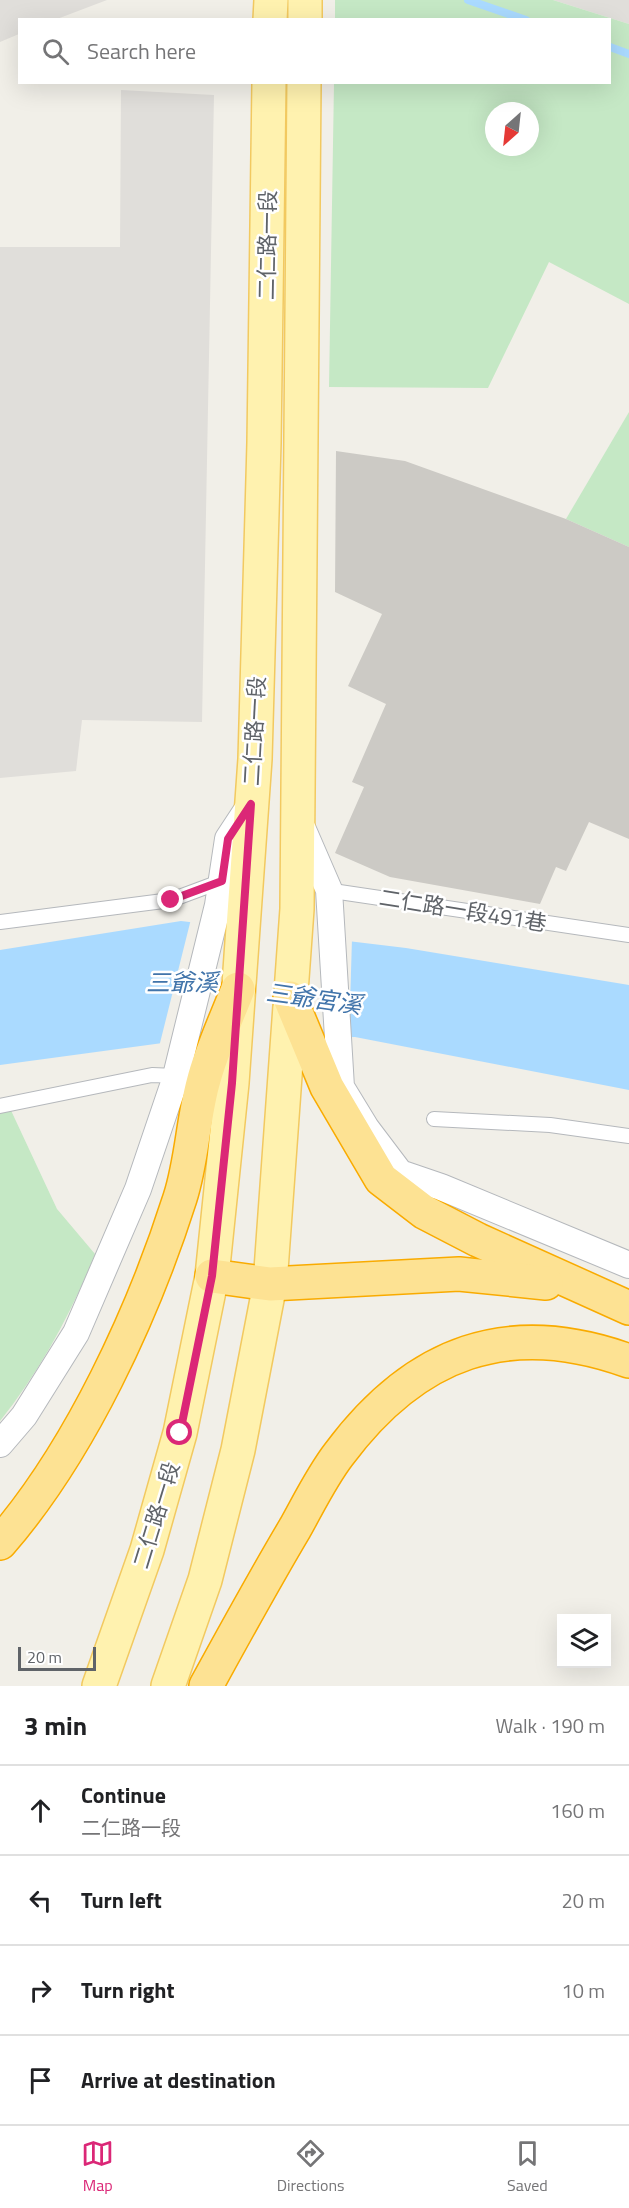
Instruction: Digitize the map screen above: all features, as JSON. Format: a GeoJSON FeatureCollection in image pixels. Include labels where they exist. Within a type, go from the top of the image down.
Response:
{"type":"FeatureCollection","features":[{"type":"Feature","properties":{"kind":"highway"},"geometry":{"type":"LineString","coordinates":[[0,1543],[62,1458],[103,1385],[140,1302],[180,1197],[188,1079],[238,989]]}},
{"type":"Feature","properties":{"kind":"highway"},"geometry":{"type":"LineString","coordinates":[[290,998],[381,1179],[424,1212],[478,1240],[629,1308]]}},
{"type":"Feature","properties":{"kind":"highway"},"geometry":{"type":"LineString","coordinates":[[212,1276],[270,1284],[459,1274],[504,1277],[598,1294]]}},
{"type":"Feature","properties":{"kind":"highway"},"geometry":{"type":"LineString","coordinates":[[206,1686],[265,1578],[338,1454],[373,1415],[413,1380],[459,1354],[505,1343],[554,1342],[604,1352],[629,1361]]}},
{"type":"Feature","properties":{"kind":"main road"},"geometry":{"type":"LineString","coordinates":[[270,18],[271,0]]}},
{"type":"Feature","properties":{"kind":"main road"},"geometry":{"type":"LineString","coordinates":[[305,0],[305,18]]}},
{"type":"Feature","properties":{"kind":"main road","name":"二仁路一段"},"geometry":{"type":"LineString","coordinates":[[238,989],[228,897],[251,804],[255,759],[264,443],[269,84]]}},
{"type":"Feature","properties":{"kind":"main road","name":"二仁路一段"},"geometry":{"type":"LineString","coordinates":[[168,1686],[205,1580],[236,1461],[270,1284],[286,1085],[290,998],[313,899],[298,817],[304,84]]}},
{"type":"Feature","properties":{"kind":"main road","name":"二仁路一段"},"geometry":{"type":"LineString","coordinates":[[99,1686],[147,1550],[180,1433],[212,1276],[188,1079]]}},
{"type":"Feature","properties":{"kind":"street"},"geometry":{"type":"LineString","coordinates":[[0,1444],[24,1416],[76,1333],[188,1079],[228,897]]}},
{"type":"Feature","properties":{"kind":"street"},"geometry":{"type":"LineString","coordinates":[[313,899],[334,1087],[400,1173],[441,1187],[629,1265]]}},
{"type":"Feature","properties":{"kind":"lane"},"geometry":{"type":"LineString","coordinates":[[0,922],[171,900],[228,897]]}},
{"type":"Feature","properties":{"kind":"lane","name":"二仁路一段491巷"},"geometry":{"type":"LineString","coordinates":[[313,899],[629,935]]}},
{"type":"Feature","properties":{"kind":"lane"},"geometry":{"type":"LineString","coordinates":[[0,1106],[188,1079]]}},
{"type":"Feature","properties":{"kind":"lane"},"geometry":{"type":"LineString","coordinates":[[434,1119],[550,1125],[629,1136]]}},
{"type":"Feature","properties":{"kind":"shaded area"},"geometry":{"type":"Polygon","coordinates":[[[0,0],[107,0],[60,18],[18,18],[18,34],[0,42],[0,0]]]}},
{"type":"Feature","properties":{"kind":"shaded area"},"geometry":{"type":"Polygon","coordinates":[[[553,0],[629,0],[629,24],[553,0]]]}},
{"type":"Feature","properties":{"kind":"shaded area"},"geometry":{"type":"Polygon","coordinates":[[[121,90],[214,95],[202,722],[82,720],[76,771],[0,778],[0,247],[120,247],[121,90]]]}},
{"type":"Feature","properties":{"kind":"green space"},"geometry":{"type":"Polygon","coordinates":[[[335,0],[553,0],[610,18],[335,18],[335,0]]]}},
{"type":"Feature","properties":{"kind":"green space"},"geometry":{"type":"Polygon","coordinates":[[[611,18],[629,24],[629,304],[549,262],[488,388],[329,387],[334,84],[611,84],[611,18]]]}},
{"type":"Feature","properties":{"kind":"green space"},"geometry":{"type":"Polygon","coordinates":[[[629,412],[629,547],[566,519],[629,412]]]}},
{"type":"Feature","properties":{"kind":"green space"},"geometry":{"type":"Polygon","coordinates":[[[8,1104],[57,1209],[95,1254],[54,1341],[15,1402],[0,1421],[0,1106],[8,1104]]]}},
{"type":"Feature","properties":{"kind":"water","name":"三爺溪"},"geometry":{"type":"Polygon","coordinates":[[[181,921],[406,948],[629,985],[629,1090],[355,1037],[170,1042],[0,1065],[0,950],[181,921]]]}},
{"type":"Feature","properties":{"kind":"pier"},"geometry":{"type":"Polygon","coordinates":[[[191,919],[352,938],[349,1040],[159,1047],[191,919]]]}},
{"type":"Feature","properties":{"kind":"building"},"geometry":{"type":"Polygon","coordinates":[[[336,451],[405,461],[566,519],[629,547],[629,839],[589,822],[566,871],[556,867],[540,904],[390,877],[335,853],[364,787],[352,782],[386,704],[348,686],[382,614],[335,592],[336,451]]]}},
{"type":"Feature","properties":{"kind":"waterway"},"geometry":{"type":"LineString","coordinates":[[468,0],[520,18]]}},
{"type":"Feature","properties":{"kind":"waterway"},"geometry":{"type":"LineString","coordinates":[[611,47],[629,54]]}},
{"type":"Feature","properties":{"kind":"route"},"geometry":{"type":"LineString","coordinates":[[171,900],[222,881],[228,839],[251,804],[232,1083],[212,1276],[180,1433]]}},
{"type":"Feature","properties":{"kind":"water label","name":"三爺宮溪"},"geometry":{"type":"Point","coordinates":[314,998]}}]}
